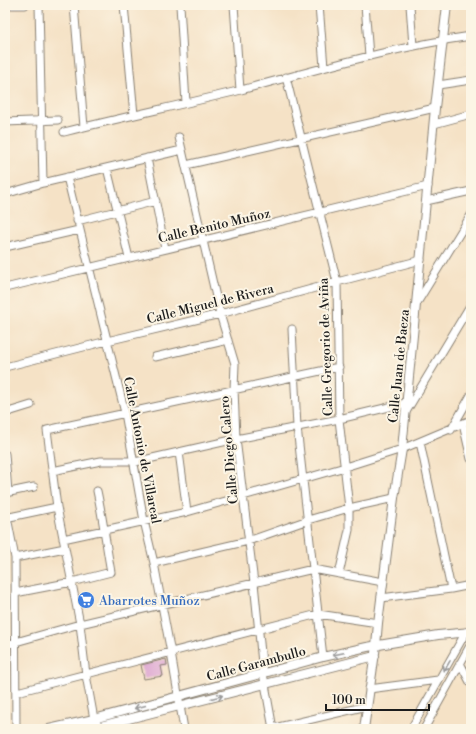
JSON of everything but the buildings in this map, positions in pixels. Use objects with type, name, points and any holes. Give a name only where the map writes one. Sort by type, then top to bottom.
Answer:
[{"type":"street","points":[[5,5],[25,5]]},
{"type":"street","points":[[39,5],[43,183]]},
{"type":"street","points":[[74,5],[84,127]]},
{"type":"street","points":[[124,5],[134,115]]},
{"type":"street","points":[[180,5],[186,103]]},
{"type":"street","points":[[234,5],[240,90]]},
{"type":"street","points":[[319,5],[324,67]]},
{"type":"street","points":[[365,5],[369,56]]},
{"type":"street","points":[[410,5],[413,46]]},
{"type":"street","name":"Calle Juan de Baeza","points":[[364,729],[375,656],[394,498],[402,449],[446,5]]},
{"type":"street","points":[[64,132],[240,90],[369,56],[442,40],[471,36]]},
{"type":"street","name":"Calle Gregorio de Aviña","points":[[286,77],[338,282],[339,419],[349,508],[349,530],[340,574]]},
{"type":"street","points":[[438,85],[471,80]]},
{"type":"street","points":[[186,165],[435,108]]},
{"type":"street","points":[[434,124],[471,114]]},
{"type":"street","points":[[5,122],[58,120]]},
{"type":"street","name":"Calle Diego Calero","points":[[179,137],[220,314],[236,364],[234,389],[236,439],[254,583],[262,673],[272,729]]},
{"type":"street","points":[[5,194],[67,177],[182,150]]},
{"type":"street","points":[[147,158],[165,249]]},
{"type":"street","points":[[108,168],[129,258]]},
{"type":"street","name":"Calle Antonio de Villareal","points":[[67,177],[88,268],[125,413],[184,729]]},
{"type":"street","name":"Calle Benito Muñoz","points":[[5,288],[428,186]]},
{"type":"street","points":[[426,201],[471,191]]},
{"type":"street","points":[[77,221],[156,201]]},
{"type":"street","points":[[417,303],[471,214]]},
{"type":"street","points":[[5,247],[80,230]]},
{"type":"street","name":"Calle Miguel de Rivera","points":[[5,367],[220,314],[421,260]]},
{"type":"street","points":[[406,413],[471,304]]},
{"type":"street","points":[[292,329],[293,377],[297,427],[323,657]]},
{"type":"street","points":[[156,357],[228,340]]},
{"type":"street","points":[[100,728],[94,719],[86,674],[80,624],[57,507],[47,430],[339,367]]},
{"type":"street","points":[[451,430],[471,395]]},
{"type":"street","points":[[52,471],[101,461],[135,462],[236,439],[339,419],[406,403]]},
{"type":"street","points":[[5,413],[31,405]]},
{"type":"street","points":[[63,539],[187,512],[344,467],[402,449],[451,430],[471,420]]},
{"type":"street","points":[[463,424],[471,459]]},
{"type":"street","points":[[420,442],[451,589]]},
{"type":"street","points":[[178,452],[187,512]]},
{"type":"street","points":[[5,455],[6,493],[34,487]]},
{"type":"street","points":[[15,593],[72,582],[111,572],[97,491]]},
{"type":"street","points":[[154,563],[248,541],[308,520],[349,508],[394,498]]},
{"type":"street","points":[[16,729],[17,692],[15,558],[6,518],[57,507]]},
{"type":"street","points":[[15,558],[65,548]]},
{"type":"street","points":[[5,645],[80,624],[161,604],[313,569],[383,582]]},
{"type":"street","points":[[381,598],[471,585]]},
{"type":"street","points":[[17,692],[318,614],[378,623]]},
{"type":"street","points":[[411,729],[438,680],[468,632]]},
{"type":"street","name":"Calle Garambullo","points":[[49,729],[94,719],[323,657],[438,635],[468,632]]},
{"type":"street","points":[[424,729],[471,644]]},
{"type":"street","name":"Calle Garambullo","points":[[89,729],[100,728],[375,656]]},
{"type":"street","points":[[460,664],[471,684]]},
{"type":"street","points":[[369,689],[438,680]]},
{"type":"street","points":[[272,729],[367,706]]},
{"type":"place","name":"Abarrotes Muñoz","points":[[86,600]]}]
